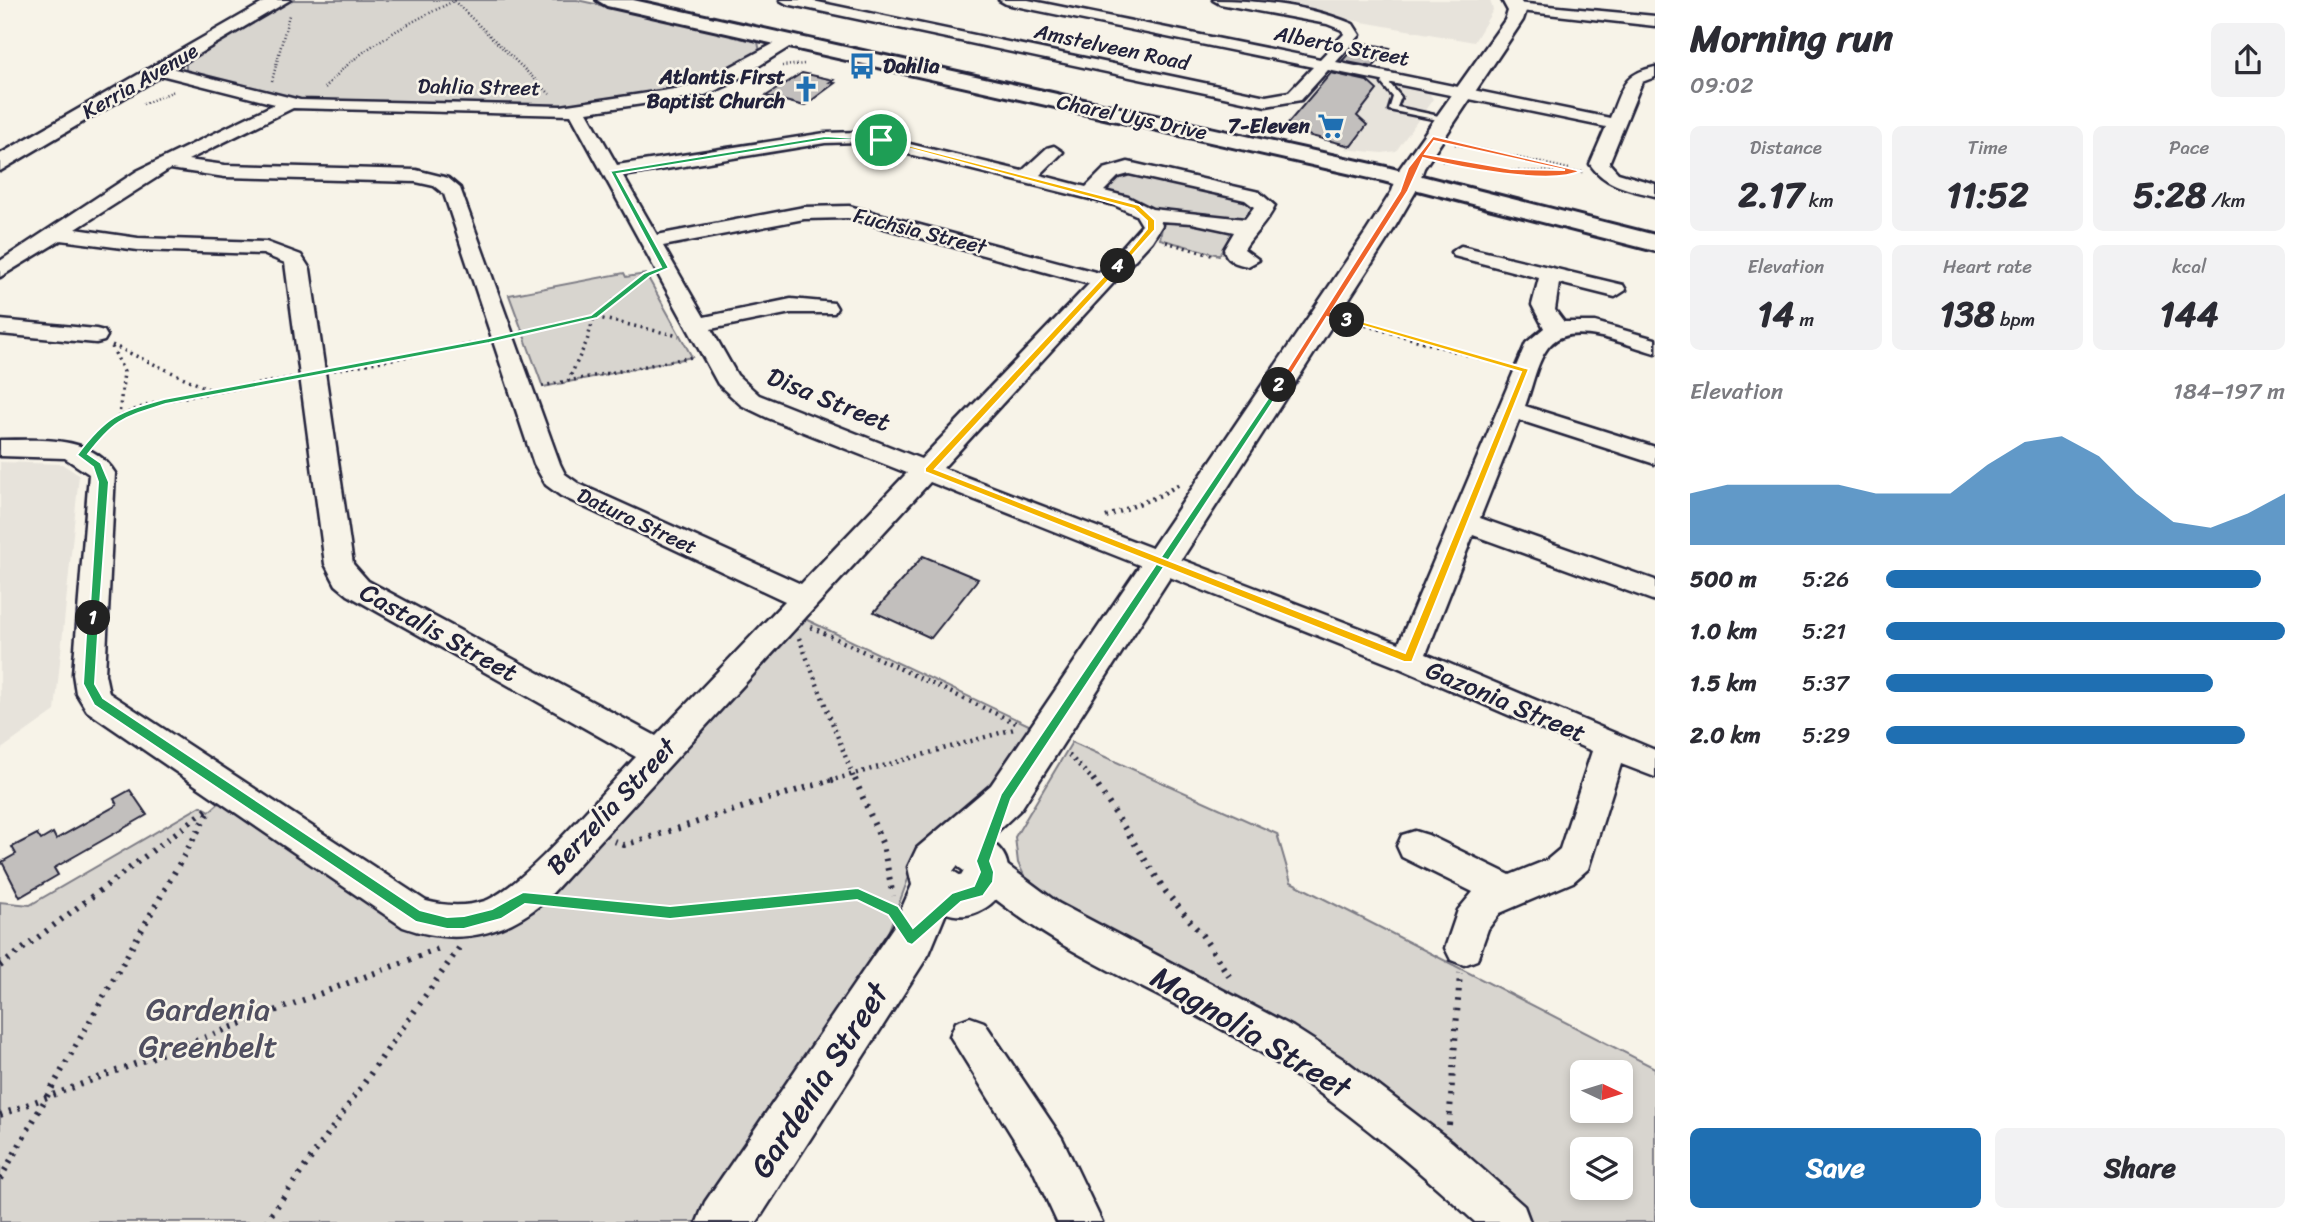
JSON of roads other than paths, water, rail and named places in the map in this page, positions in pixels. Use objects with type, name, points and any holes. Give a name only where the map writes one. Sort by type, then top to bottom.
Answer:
[{"type":"main road","name":"Charel Uys Drive","points":[[607,0],[1408,180],[1655,243]]},
{"type":"street","name":"Amstelveen Road","points":[[787,0],[1266,101],[1295,96],[1352,34],[1351,29],[1343,24],[1220,0]]},
{"type":"street","points":[[834,10],[851,0]]},
{"type":"street","name":"Alberto Street","points":[[1006,0],[1615,124]]},
{"type":"street","points":[[1514,4],[1655,21]]},
{"type":"street","name":"Gardenia Street","points":[[725,1222],[912,939],[963,876],[1006,797],[1222,473],[1398,201],[1433,138],[1516,16],[1514,4]]},
{"type":"street","name":"Kerria Avenue","points":[[0,164],[159,70],[285,8]]},
{"type":"street","name":"Dahlia Street","points":[[159,70],[288,104],[327,107],[569,110],[679,96],[708,88],[788,41]]},
{"type":"street","points":[[1651,195],[1624,190],[1619,180],[1599,164],[1637,77],[1655,72]]},
{"type":"street","points":[[0,271],[165,163],[288,104]]},
{"type":"street","name":"Disa Street","points":[[569,110],[612,172],[734,386],[762,407],[929,470],[1161,564]]},
{"type":"street","points":[[612,172],[849,136],[881,140],[1091,193],[1129,204],[1147,215],[1188,216],[1232,226],[1249,225]]},
{"type":"street","points":[[1027,177],[1054,152]]},
{"type":"street","name":"Datura Street","points":[[165,163],[225,171],[416,176],[441,182],[453,192],[550,472],[562,485],[799,607]]},
{"type":"street","points":[[1091,193],[1115,170],[1145,170],[1256,198],[1264,203],[1265,209],[1249,225],[1234,248],[1235,254],[1248,260]]},
{"type":"street","name":"Fuchsia Street","points":[[651,242],[804,213],[849,212],[1104,281]]},
{"type":"street","name":"Berzelia Street","points":[[0,447],[59,450],[82,455],[97,465],[103,482],[89,674],[92,693],[108,709],[219,798],[416,915],[447,923],[472,921],[509,906],[588,830],[929,470],[1144,237],[1152,225],[1147,215]]},
{"type":"street","name":"Castalis Street","points":[[57,233],[138,244],[266,248],[288,254],[298,264],[339,564],[346,578],[358,588],[660,754]]},
{"type":"street","points":[[1461,252],[1615,290]]},
{"type":"street","points":[[1551,274],[1542,308],[1543,314],[1559,330]]},
{"type":"street","points":[[699,327],[791,306],[826,308]]},
{"type":"street","points":[[0,327],[103,340]]},
{"type":"street","points":[[1408,659],[1510,409],[1543,337],[1559,330],[1594,330],[1655,346]]},
{"type":"street","points":[[1510,409],[1655,456]]},
{"type":"street","points":[[1464,522],[1655,591]]},
{"type":"street","name":"Gazonia Street","points":[[1161,564],[1408,659],[1655,764]]},
{"type":"street","points":[[1464,948],[1471,922],[1478,910],[1508,892],[1560,871],[1575,858],[1610,746]]},
{"type":"street","points":[[1415,846],[1508,892]]},
{"type":"street","name":"Magnolia Street","points":[[963,876],[1045,915],[1279,1041],[1331,1074],[1437,1157],[1508,1222]]},
{"type":"street","points":[[970,1036],[1047,1153],[1080,1222]]},
{"type":"lane","points":[[1389,76],[1386,84],[1397,97],[1397,111],[1433,138]]},
{"type":"place","name":"Dahlia","points":[[862,66]]},
{"type":"place","name":"Atlantis First Baptist Church","points":[[806,89]]},
{"type":"place","name":"7-Eleven","points":[[1331,126]]},
{"type":"park label","name":"Gardenia Greenbelt","points":[[208,1028]]}]
